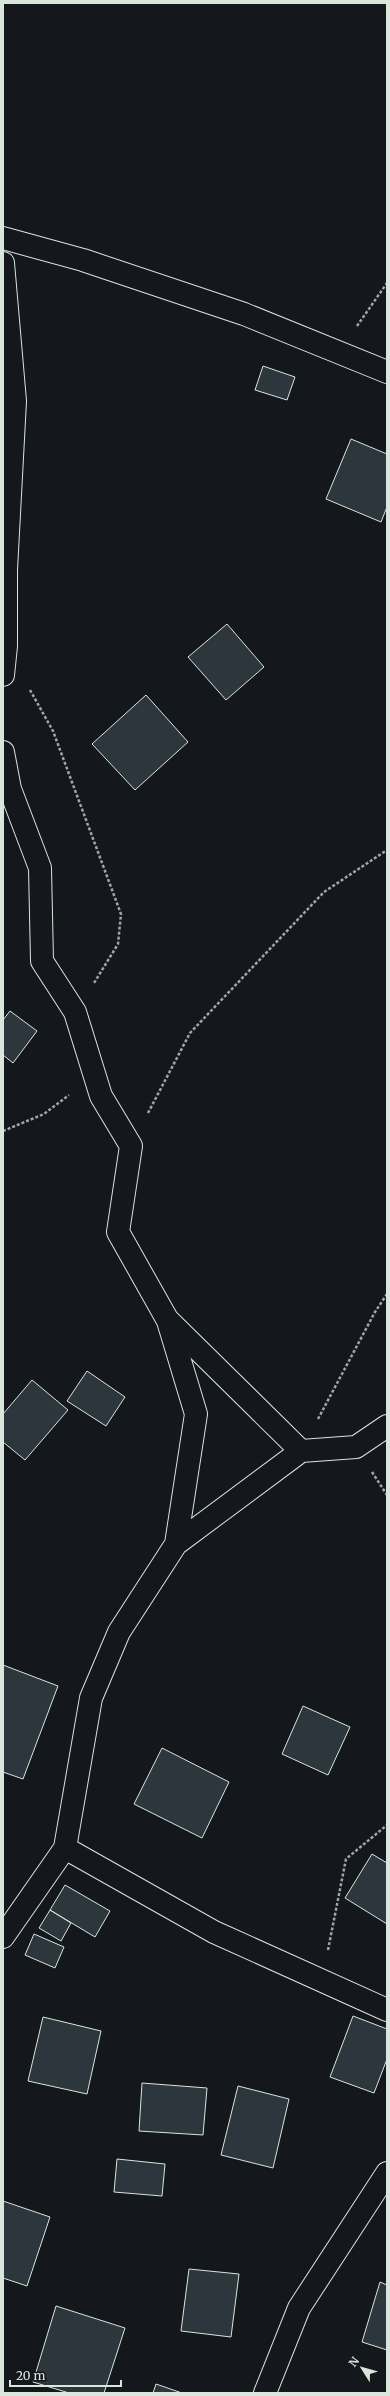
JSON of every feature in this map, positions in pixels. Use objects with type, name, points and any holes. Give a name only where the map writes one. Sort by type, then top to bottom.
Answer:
[{"type":"street","points":[[3,238],[83,260],[244,314],[387,372]]},
{"type":"street","points":[[3,262],[15,401],[6,570],[6,646],[3,675]]},
{"type":"street","points":[[3,752],[10,789],[40,868],[42,961],[75,1012],[101,1096],[131,1146],[118,1232],[167,1319],[196,1414],[176,1544]]},
{"type":"street","points":[[167,1319],[301,1451]]},
{"type":"street","points":[[3,1937],[65,1848],[91,1698],[119,1632],[176,1544],[301,1451],[356,1447],[387,1426]]},
{"type":"street","points":[[65,1848],[214,1932],[387,2010]]},
{"type":"street","points":[[264,2393],[299,2308],[387,2173]]},
{"type":"path","points":[[338,352],[387,283]]},
{"type":"path","points":[[6,646],[53,732],[121,914],[118,944],[75,1012]]},
{"type":"path","points":[[131,1146],[190,1033],[324,892],[387,850]]},
{"type":"path","points":[[3,1132],[44,1114],[70,1094],[101,1096]]},
{"type":"path","points":[[301,1451],[375,1312],[387,1294]]},
{"type":"path","points":[[322,1981],[346,1859],[387,1825]]},
{"type":"building","points":[[263,366],[295,377],[287,400],[255,390]]},
{"type":"building","points":[[351,439],[387,454],[387,507],[381,522],[326,499]]},
{"type":"building","points":[[227,624],[264,667],[226,700],[188,657]]},
{"type":"building","points":[[146,695],[188,742],[135,790],[92,744]]},
{"type":"building","points":[[10,1011],[37,1031],[13,1063],[3,1055],[3,1020]]},
{"type":"building","points":[[87,1371],[125,1397],[106,1426],[67,1401]]},
{"type":"building","points":[[32,1380],[68,1410],[25,1460],[3,1442],[3,1414]]},
{"type":"building","points":[[3,1665],[58,1686],[23,1779],[3,1772]]},
{"type":"building","points":[[303,1706],[350,1727],[328,1775],[282,1754]]},
{"type":"building","points":[[162,1748],[229,1782],[202,1838],[134,1804]]},
{"type":"building","points":[[372,1854],[387,1863],[387,1924],[345,1898]]},
{"type":"building","points":[[65,1885],[110,1911],[95,1937],[50,1910]]},
{"type":"building","points":[[50,1910],[71,1923],[61,1941],[39,1928]]},
{"type":"building","points":[[34,1934],[64,1947],[55,1968],[25,1955]]},
{"type":"building","points":[[353,2016],[387,2029],[387,2059],[374,2093],[330,2077]]},
{"type":"building","points":[[43,2017],[101,2031],[87,2094],[28,2081]]},
{"type":"building","points":[[142,2083],[207,2088],[203,2135],[139,2131]]},
{"type":"building","points":[[238,2086],[289,2099],[273,2168],[221,2155]]},
{"type":"building","points":[[117,2159],[165,2164],[162,2196],[114,2192]]},
{"type":"building","points":[[3,2201],[50,2217],[27,2286],[3,2278]]},
{"type":"building","points":[[189,2269],[239,2274],[231,2337],[181,2331]]},
{"type":"building","points":[[380,2282],[387,2285],[387,2350],[362,2342]]},
{"type":"building","points":[[56,2306],[125,2328],[104,2393],[69,2393],[33,2382]]},
{"type":"building","points":[[156,2384],[182,2393],[153,2393]]}]
